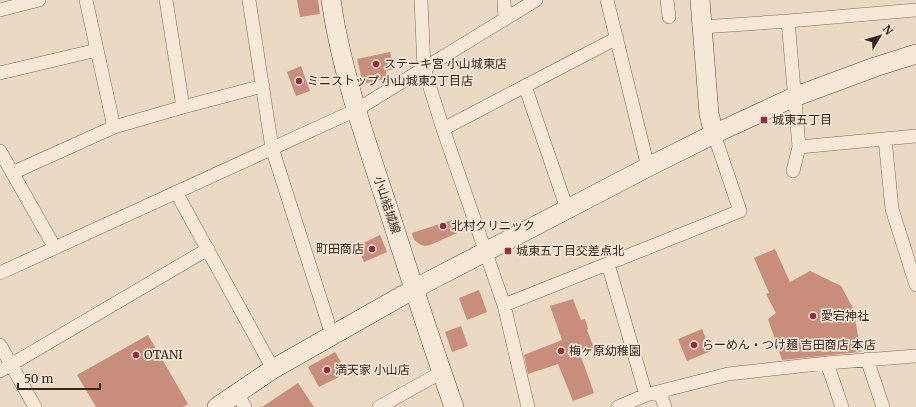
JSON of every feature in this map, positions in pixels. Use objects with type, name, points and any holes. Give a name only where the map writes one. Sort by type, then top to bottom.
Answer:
[{"type":"street","points":[[0,10],[39,0]]},
{"type":"street","points":[[86,0],[114,127]]},
{"type":"street","points":[[166,0],[183,107]]},
{"type":"street","points":[[249,0],[272,148],[332,335]]},
{"type":"street","name":"小山結城線","points":[[331,0],[339,44],[356,110],[454,407]]},
{"type":"street","points":[[421,0],[424,68],[443,129],[504,305],[528,407]]},
{"type":"street","points":[[504,0],[505,19]]},
{"type":"street","points":[[0,273],[356,110],[536,0]]},
{"type":"street","points":[[607,0],[648,167]]},
{"type":"street","points":[[667,0],[669,17]]},
{"type":"street","points":[[504,305],[740,211],[708,114],[700,0]]},
{"type":"street","points":[[702,27],[916,10]]},
{"type":"street","points":[[788,21],[799,147],[793,171]]},
{"type":"street","points":[[443,129],[617,38]]},
{"type":"street","points":[[0,73],[97,50]]},
{"type":"street","points":[[217,407],[241,400],[273,369],[414,289],[648,167],[714,134],[794,97],[875,67],[916,54]]},
{"type":"street","points":[[12,173],[114,127],[263,86]]},
{"type":"street","points":[[525,86],[567,209]]},
{"type":"street","points":[[799,147],[916,136]]},
{"type":"street","points":[[885,139],[892,208],[916,284]]},
{"type":"street","points":[[0,151],[55,248]]},
{"type":"street","points":[[176,192],[273,369]]},
{"type":"street","points":[[6,368],[208,249]]},
{"type":"street","points":[[608,264],[646,395]]},
{"type":"street","points":[[0,345],[6,368],[35,407]]},
{"type":"street","points":[[618,407],[646,395],[728,374],[827,363],[916,356]]},
{"type":"street","points":[[868,360],[883,407]]},
{"type":"street","points":[[827,363],[842,407]]},
{"type":"street","points":[[379,407],[442,372]]},
{"type":"street","points":[[660,392],[665,407]]},
{"type":"building","points":[[297,0],[318,0],[320,14],[300,17]]},
{"type":"building","name":"ステーキ宮 小山城東店","points":[[390,52],[394,69],[386,71],[388,78],[363,84],[357,59]]},
{"type":"building","name":"ミニストップ 小山城東2丁目店","points":[[301,66],[310,91],[296,96],[287,72]]},
{"type":"building","name":"北村クリニック","points":[[452,220],[457,233],[425,246],[414,240],[412,233]]},
{"type":"building","name":"町田商店","points":[[380,235],[387,252],[364,262],[357,246]]},
{"type":"building","name":"愛宕神社","points":[[775,249],[790,282],[810,271],[841,286],[853,308],[861,352],[782,360],[768,319],[776,313],[766,294],[769,293],[754,258]]},
{"type":"building","points":[[479,290],[487,312],[467,320],[459,298]]},
{"type":"building","name":"梅ヶ原幼稚園","points":[[573,299],[581,320],[585,319],[587,330],[594,348],[580,354],[594,393],[573,401],[558,364],[528,374],[524,355],[562,340],[550,306]]},
{"type":"building","points":[[461,326],[468,346],[452,352],[445,332]]},
{"type":"building","name":"らーめん・つけ麺 吉田商店 本店","points":[[702,329],[711,351],[687,361],[678,339]]},
{"type":"building","name":"OTANI","points":[[148,335],[188,404],[183,407],[96,407],[77,375]]},
{"type":"building","name":"満天家 小山店","points":[[335,352],[347,373],[319,387],[308,367]]},
{"type":"building","points":[[298,383],[314,407],[262,407]]},
{"type":"place","name":"ステーキ宮 小山城東店","points":[[376,64]]},
{"type":"place","name":"ミニストップ 小山城東2丁目店","points":[[299,81]]},
{"type":"place","name":"城東五丁目","points":[[764,120]]},
{"type":"place","name":"北村クリニック","points":[[443,226]]},
{"type":"place","name":"町田商店","points":[[372,249]]},
{"type":"place","name":"城東五丁目交差点北","points":[[508,251]]},
{"type":"place","name":"愛宕神社","points":[[813,316]]},
{"type":"place","name":"らーめん・つけ麺 吉田商店 本店","points":[[694,345]]},
{"type":"place","name":"梅ヶ原幼稚園","points":[[561,351]]},
{"type":"place","name":"OTANI","points":[[136,355]]},
{"type":"place","name":"満天家 小山店","points":[[327,370]]}]
